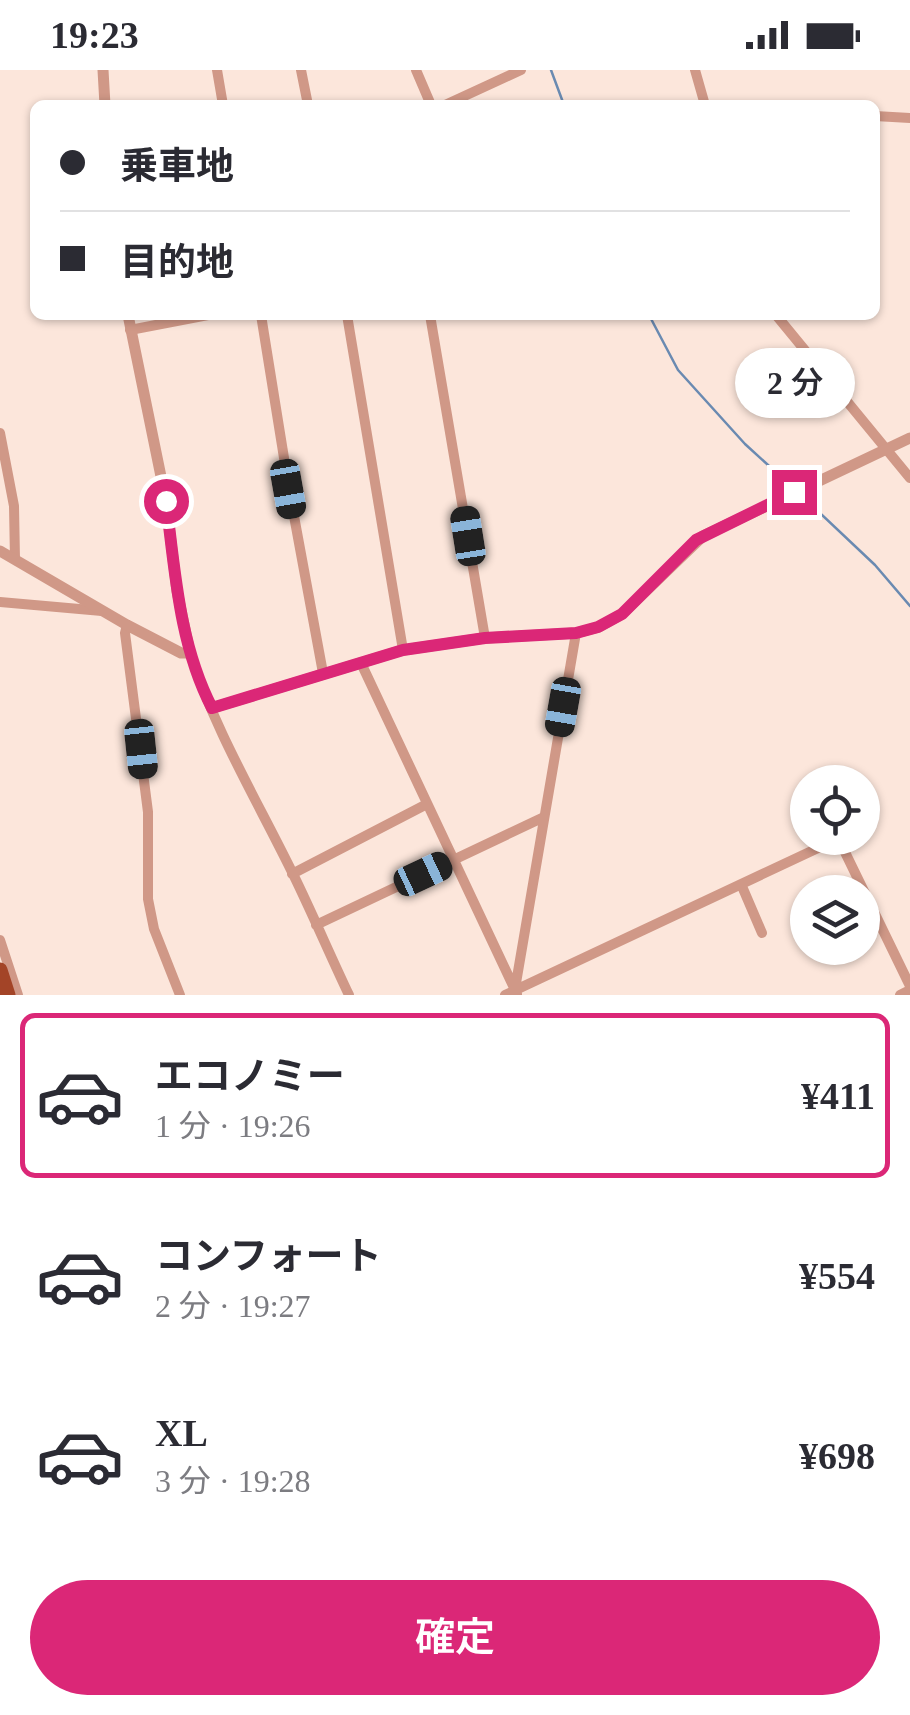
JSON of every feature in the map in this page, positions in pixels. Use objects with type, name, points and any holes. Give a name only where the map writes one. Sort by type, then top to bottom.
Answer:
[{"type":"highway","points":[[0,970],[8,995]]},
{"type":"street","points":[[104,70],[106,100]]},
{"type":"street","points":[[217,70],[222,100]]},
{"type":"street","points":[[302,70],[307,100]]},
{"type":"street","points":[[416,70],[429,100]]},
{"type":"street","points":[[456,100],[521,70]]},
{"type":"street","points":[[696,70],[704,100]]},
{"type":"street","points":[[880,116],[910,118]]},
{"type":"street","points":[[129,320],[166,501],[177,591],[201,687],[348,995]]},
{"type":"street","points":[[130,330],[182,320]]},
{"type":"street","points":[[262,320],[288,489],[323,673]]},
{"type":"street","points":[[348,320],[403,650]]},
{"type":"street","points":[[431,320],[485,638]]},
{"type":"street","points":[[780,320],[910,478]]},
{"type":"street","points":[[0,433],[14,506],[15,559]]},
{"type":"street","points":[[212,708],[403,650],[485,638],[576,633],[598,627],[622,614],[703,536],[910,438]]},
{"type":"street","points":[[0,551],[127,625],[181,653],[190,653]]},
{"type":"street","points":[[0,602],[102,611]]},
{"type":"street","points":[[127,625],[148,812],[148,899],[154,929],[180,995]]},
{"type":"street","points":[[512,993],[576,633]]},
{"type":"street","points":[[362,663],[512,993]]},
{"type":"street","points":[[292,874],[427,804]]},
{"type":"street","points":[[316,924],[544,817]]},
{"type":"street","points":[[512,993],[833,841],[838,842],[910,988],[900,995]]},
{"type":"street","points":[[740,884],[762,933]]},
{"type":"street","points":[[0,940],[18,995]]},
{"type":"waterway","points":[[551,70],[562,100]]},
{"type":"waterway","points":[[652,320],[678,370],[745,444],[791,486]]},
{"type":"waterway","points":[[803,497],[875,565],[910,606]]},
{"type":"route","points":[[166,501],[177,591],[190,653],[212,708],[403,650],[485,638],[576,633],[598,627],[622,614],[696,540],[794,492]]}]
